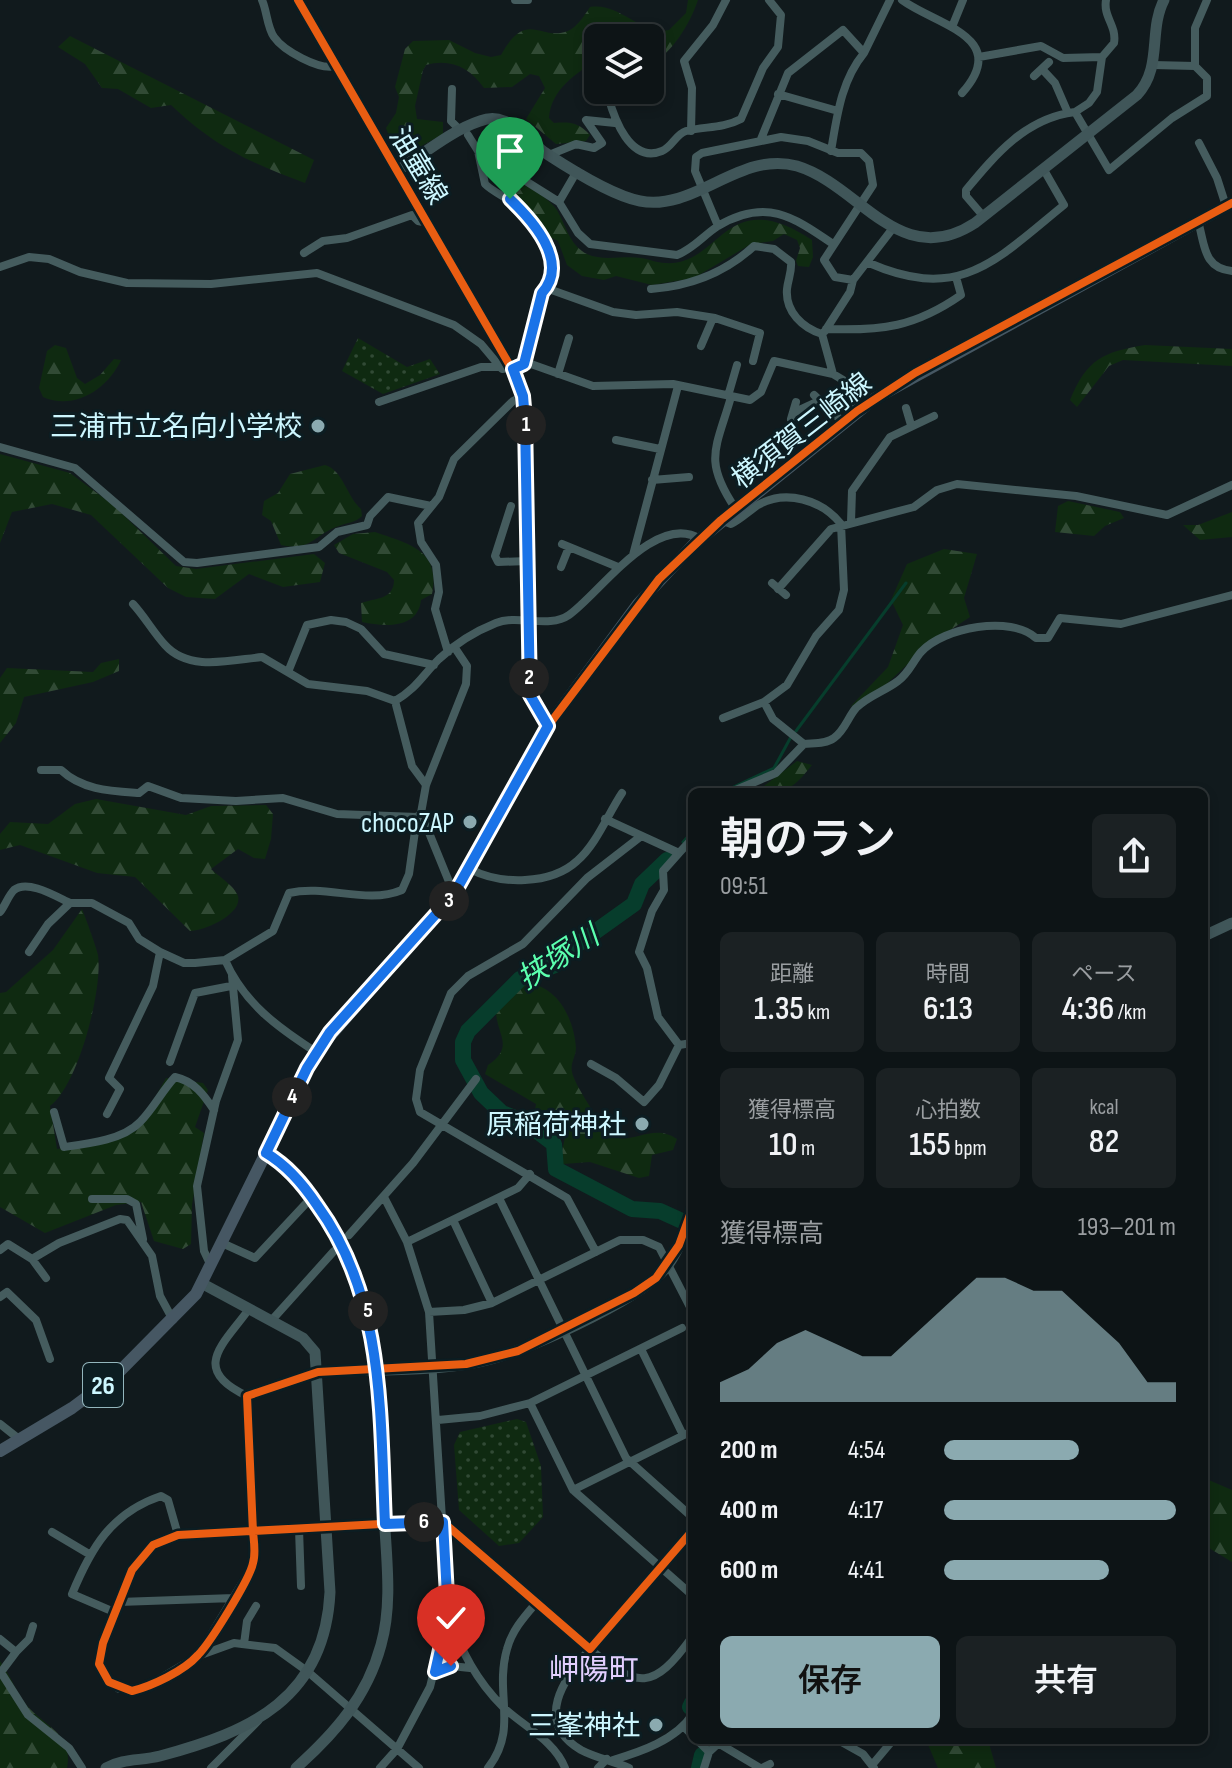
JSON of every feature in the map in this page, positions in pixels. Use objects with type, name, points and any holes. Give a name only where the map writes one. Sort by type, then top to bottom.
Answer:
[{"type":"main road","name":"横須賀三崎線","points":[[0,1451],[109,1380],[173,1321],[203,1284],[316,1052],[454,894],[548,726],[638,604],[700,539],[857,411],[915,373],[1229,204]]},
{"type":"street","points":[[262,0],[271,34],[277,41],[323,67],[336,66]]},
{"type":"street","name":"油壷線","points":[[298,0],[428,223],[519,366],[523,396],[530,695],[548,726]]},
{"type":"street","points":[[515,0],[528,0]]},
{"type":"street","points":[[691,131],[692,88],[684,61],[713,25],[726,0]]},
{"type":"street","points":[[610,104],[615,123],[644,153],[664,151],[680,135],[691,131],[729,125],[748,110],[763,68],[778,47],[781,15],[769,0]]},
{"type":"street","points":[[831,151],[848,77],[864,53],[890,0]]},
{"type":"street","points":[[902,0],[970,39],[979,57],[975,78],[962,93]]},
{"type":"street","points":[[952,27],[963,0]]},
{"type":"street","points":[[984,217],[966,196],[966,190],[1008,142],[1048,118],[1072,113],[1089,103],[1097,92],[1102,57],[1112,48],[1115,36],[1105,12],[1106,0]]},
{"type":"street","points":[[397,171],[469,126],[488,119],[510,124],[549,155],[629,198],[647,202],[669,200],[754,166],[786,164],[811,172],[893,228],[910,235],[935,238],[966,229],[984,217],[1137,95],[1153,65],[1156,23],[1164,0]]},
{"type":"street","points":[[1195,66],[1195,28],[1207,0]]},
{"type":"street","points":[[761,139],[778,94],[794,66],[843,30],[864,53]]},
{"type":"street","points":[[979,57],[1041,46],[1063,58],[1102,57]]},
{"type":"street","points":[[1034,76],[1046,66],[1109,170],[1172,118],[1207,96],[1207,78],[1195,66],[1153,65]]},
{"type":"street","points":[[452,89],[451,121],[458,128]]},
{"type":"street","points":[[778,94],[838,111]]},
{"type":"street","points":[[549,155],[576,144],[594,148],[602,143],[586,120],[615,123]]},
{"type":"street","points":[[468,135],[478,151],[485,184],[520,209],[536,226],[551,259],[546,288],[519,366]]},
{"type":"street","points":[[488,157],[502,136]]},
{"type":"street","points":[[718,226],[693,166],[699,154],[761,139],[800,139],[831,151],[861,153],[868,158],[873,185],[833,244],[826,264],[835,277],[853,280]]},
{"type":"street","points":[[1199,143],[1229,204]]},
{"type":"street","points":[[478,151],[559,202],[584,239],[607,248],[677,255],[718,226],[745,215],[773,212],[796,219],[833,244]]},
{"type":"street","points":[[869,263],[909,277],[956,277],[988,264],[1064,205],[1044,170]]},
{"type":"street","points":[[559,202],[577,171]]},
{"type":"street","points":[[304,253],[323,241],[347,238],[412,215],[418,221],[428,223]]},
{"type":"street","points":[[1198,221],[1207,260],[1220,270],[1232,271]]},
{"type":"street","points":[[833,374],[824,332],[850,292],[853,280],[893,228]]},
{"type":"street","points":[[651,289],[694,282],[737,263],[754,246],[765,246],[791,262],[787,293],[800,324],[824,332],[892,328],[934,314],[961,295],[956,277]]},
{"type":"street","points":[[0,267],[29,257],[49,259],[80,272],[127,283],[211,284],[317,273],[454,325],[481,344],[498,367]]},
{"type":"street","points":[[546,288],[613,312],[677,312],[713,318],[760,333],[753,361]]},
{"type":"street","points":[[701,346],[713,318]]},
{"type":"street","points":[[558,374],[569,338]]},
{"type":"street","points":[[379,402],[481,367],[519,366],[601,387],[653,383],[750,400],[761,392],[774,361],[833,374],[843,380],[857,411]]},
{"type":"street","points":[[735,508],[715,475],[717,448],[737,365]]},
{"type":"street","points":[[633,555],[678,386]]},
{"type":"street","points":[[0,912],[14,890],[21,887],[41,890],[70,903],[92,903],[129,923],[139,939],[184,963],[225,960],[273,931],[289,893],[325,889],[375,896],[402,890],[409,874],[426,785],[466,684],[467,666],[452,650],[435,609],[439,592],[436,565],[418,533],[418,523],[439,497],[454,459],[513,401],[523,396]]},
{"type":"street","points":[[796,402],[792,416],[816,398],[843,422]]},
{"type":"street","points":[[906,408],[911,425]]},
{"type":"street","points":[[851,522],[852,491],[890,437],[934,416]]},
{"type":"street","points":[[616,440],[660,449]]},
{"type":"street","points":[[0,447],[83,473],[184,562],[197,563],[319,547],[337,532],[367,525],[370,516],[388,497],[431,506]]},
{"type":"street","points":[[652,480],[689,477]]},
{"type":"street","points":[[779,589],[831,529],[914,507],[937,490],[957,484],[1076,496],[1167,515],[1232,485]]},
{"type":"street","points":[[721,520],[731,524],[765,502],[795,498],[826,508],[841,524],[844,590],[839,610],[816,636],[787,685],[764,702],[723,718]]},
{"type":"street","points":[[511,506],[495,556],[498,562],[528,561]]},
{"type":"street","points":[[395,701],[419,685],[434,665],[474,633],[499,621],[553,620],[569,615],[633,555],[667,537],[691,533],[700,539]]},
{"type":"street","points":[[561,567],[565,546],[618,567]]},
{"type":"street","points":[[740,788],[776,773],[804,744],[827,742],[835,737],[854,710],[898,681],[921,652],[940,639],[983,626],[1006,624],[1029,631],[1036,638],[1048,638],[1060,618],[1121,624],[1232,595]]},
{"type":"street","points":[[133,604],[167,647],[185,660],[240,663],[262,657],[308,684],[367,691],[395,701]]},
{"type":"street","points":[[288,672],[307,625],[331,620],[361,629],[384,654],[434,665]]},
{"type":"street","points":[[395,701],[412,766],[426,785]]},
{"type":"street","points":[[764,702],[773,719],[804,744]]},
{"type":"street","points":[[41,770],[61,770],[70,778],[102,790],[139,793],[148,786],[181,798],[236,801],[283,798],[337,814],[419,815]]},
{"type":"street","points":[[470,869],[512,879],[542,878],[577,861],[622,793]]},
{"type":"street","points":[[419,815],[454,894]]},
{"type":"street","points":[[605,819],[679,853]]},
{"type":"street","points":[[596,1252],[567,1198],[420,1112],[417,1083],[426,1050],[451,993],[468,976],[523,944],[587,878],[640,837]]},
{"type":"street","points":[[679,1045],[658,1017],[639,948],[664,890],[663,871],[688,843]]},
{"type":"street","points":[[29,952],[48,924],[70,903]]},
{"type":"street","points":[[1208,934],[1232,923]]},
{"type":"street","points":[[107,1114],[120,1089],[109,1078],[153,986],[160,952]]},
{"type":"street","points":[[211,1266],[204,1251],[197,1186],[214,1110],[238,1040],[231,981],[225,960]]},
{"type":"street","points":[[231,981],[258,1010],[316,1052]]},
{"type":"street","points":[[170,1062],[195,993],[231,981]]},
{"type":"street","points":[[679,1045],[688,1044]]},
{"type":"street","points":[[591,1064],[605,1070],[644,1102],[659,1085],[679,1045]]},
{"type":"street","points":[[54,1112],[64,1147],[130,1130],[175,1077],[186,1079],[200,1090],[214,1110]]},
{"type":"street","points":[[349,1235],[384,1197],[474,1082]]},
{"type":"street","points":[[266,1153],[288,1168],[312,1197],[336,1232],[359,1281],[369,1317],[376,1369],[385,1524],[386,1624],[374,1668],[351,1710],[296,1768]]},
{"type":"street","points":[[407,1242],[518,1188],[530,1174]]},
{"type":"street","points":[[222,1243],[255,1258],[312,1197]]},
{"type":"street","points":[[380,1768],[397,1749],[420,1709],[435,1672],[448,1614],[435,1366],[429,1312],[407,1242],[384,1197]]},
{"type":"street","points":[[499,1198],[629,1462],[688,1514]]},
{"type":"street","points":[[92,1199],[127,1199],[136,1204],[143,1239]]},
{"type":"street","points":[[32,1259],[59,1243],[120,1219],[127,1220],[143,1239],[156,1264],[160,1296],[173,1321]]},
{"type":"street","points":[[247,1396],[318,1372],[435,1366],[496,1358],[634,1293],[670,1262],[688,1219]]},
{"type":"street","points":[[453,1220],[492,1303]]},
{"type":"street","points":[[0,1237],[4,1247],[32,1259],[46,1278]]},
{"type":"street","points":[[429,1312],[464,1310],[492,1303],[620,1240],[643,1240],[659,1247],[670,1262],[688,1302]]},
{"type":"street","points":[[271,1321],[334,1251]]},
{"type":"street","points":[[203,1284],[308,1342],[315,1352],[329,1611],[323,1638],[307,1671],[215,1767]]},
{"type":"street","points":[[0,1297],[7,1292],[36,1320],[50,1359]]},
{"type":"street","points":[[247,1396],[220,1379],[215,1366],[223,1339],[249,1309]]},
{"type":"street","points":[[438,1420],[480,1416],[530,1403],[682,1328]]},
{"type":"street","points":[[573,1490],[688,1433],[641,1349]]},
{"type":"street","points":[[198,1656],[253,1565],[247,1396]]},
{"type":"street","points":[[530,1403],[573,1490],[688,1591]]},
{"type":"street","points":[[0,1424],[19,1439]]},
{"type":"street","points":[[114,1612],[72,1594],[89,1554],[123,1515],[161,1496],[168,1500],[178,1535]]},
{"type":"street","points":[[419,1768],[307,1671],[275,1648],[225,1645],[198,1656],[144,1688],[119,1689],[109,1682],[99,1664],[99,1653],[141,1555],[153,1545],[178,1535],[443,1522],[618,1672],[642,1679],[661,1673],[688,1642]]},
{"type":"street","points":[[299,1529],[301,1586]]},
{"type":"street","points":[[52,1532],[89,1554]]},
{"type":"street","points":[[629,1768],[573,1744],[559,1726],[557,1699],[562,1682],[688,1536]]},
{"type":"street","points":[[119,1602],[234,1598]]},
{"type":"street","points":[[488,1768],[504,1740],[505,1708],[502,1698],[506,1650],[515,1629],[537,1602]]},
{"type":"street","points":[[244,1644],[247,1621],[256,1606]]},
{"type":"street","points":[[448,1614],[470,1668],[505,1708],[559,1754],[565,1768]]},
{"type":"street","points":[[33,1626],[29,1639],[1,1671],[28,1715],[69,1748],[82,1768]]},
{"type":"street","points":[[0,1639],[16,1652]]},
{"type":"street","points":[[435,1672],[451,1666],[470,1668]]},
{"type":"street","points":[[598,1768],[609,1759],[644,1750],[688,1720]]},
{"type":"street","points":[[106,1768],[115,1763],[177,1751],[258,1721]]},
{"type":"street","points":[[683,1726],[688,1731]]},
{"type":"street","points":[[559,1754],[573,1744]]},
{"type":"street","points":[[701,1744],[709,1752]]},
{"type":"street","points":[[704,1768],[709,1752],[718,1744]]},
{"type":"street","points":[[724,1744],[764,1767]]},
{"type":"street","points":[[845,1744],[863,1754],[873,1766],[890,1744]]},
{"type":"green space","points":[[688,0],[698,0],[685,28],[664,55],[664,30],[669,30],[686,13]]},
{"type":"green space","points":[[590,7],[611,9],[641,24],[584,24],[584,69],[554,99],[549,118],[554,123],[578,125],[590,135],[586,141],[556,144],[526,119],[545,88],[539,76],[530,74],[512,87],[484,88],[473,75],[459,66],[435,63],[426,65],[423,70],[415,106],[417,119],[443,122],[443,134],[407,154],[394,148],[386,128],[396,113],[399,97],[395,87],[405,49],[413,41],[449,40],[491,57],[501,55],[518,33],[526,30],[549,33],[568,31],[578,24]]},
{"type":"green space","points":[[70,36],[314,160],[305,183],[234,152],[202,132],[171,105],[151,108],[118,89],[102,88],[85,64],[58,47]]},
{"type":"green space","points":[[501,175],[547,199],[557,210],[574,243],[595,257],[634,257],[665,263],[684,261],[726,231],[742,223],[760,220],[783,224],[812,240],[813,257],[809,267],[798,266],[796,261],[800,248],[797,240],[784,234],[773,241],[751,244],[694,278],[652,285],[616,276],[604,280],[582,276],[567,265],[558,241],[550,237],[530,212],[494,182]]},
{"type":"green space","points":[[358,338],[407,367],[430,359],[440,374],[383,394],[342,371]]},
{"type":"green space","points":[[55,345],[66,348],[77,378],[85,384],[100,375],[114,359],[121,360],[108,380],[89,395],[55,401],[43,397],[39,388],[47,351]]},
{"type":"green space","points":[[1145,345],[1232,349],[1232,366],[1123,360],[1109,366],[1077,407],[1070,400],[1083,375],[1098,360],[1118,351]]},
{"type":"green space","points":[[0,454],[70,473],[113,505],[176,566],[196,569],[314,554],[325,563],[320,582],[283,587],[249,574],[215,599],[186,597],[168,588],[91,515],[52,504],[12,512],[0,543]]},
{"type":"green space","points":[[325,465],[341,478],[361,509],[362,516],[306,544],[281,545],[271,521],[262,515],[264,501],[278,493],[290,474]]},
{"type":"green space","points":[[1068,501],[1120,512],[1124,518],[1105,526],[1094,536],[1055,532],[1058,506]]},
{"type":"green space","points":[[1232,512],[1232,537],[1200,540],[1183,525],[1198,525]]},
{"type":"green space","points":[[375,532],[420,551],[432,567],[432,594],[421,600],[414,616],[399,624],[362,622],[361,603],[387,595],[394,580],[387,572],[339,553],[334,545],[353,534]]},
{"type":"green space","points":[[944,549],[977,554],[964,598],[970,617],[929,644],[879,691],[850,707],[888,667],[903,625],[891,600],[907,564]]},
{"type":"green space","points":[[119,659],[119,671],[93,682],[24,697],[16,723],[0,743],[0,678],[7,668],[93,672],[101,663]]},
{"type":"green space","points":[[797,761],[812,765],[788,788],[761,788]]},
{"type":"green space","points":[[96,799],[186,815],[211,806],[266,805],[273,814],[271,839],[265,859],[254,858],[238,849],[211,869],[234,889],[238,903],[221,920],[190,931],[135,877],[97,873],[20,845],[0,850],[0,834],[10,822],[48,824],[75,804]]},
{"type":"green space","points":[[82,909],[98,955],[97,990],[79,1058],[70,1079],[50,1106],[57,1149],[99,1144],[136,1131],[166,1078],[203,1083],[208,1090],[195,1127],[204,1133],[192,1205],[191,1244],[183,1249],[154,1241],[141,1202],[116,1205],[45,1233],[0,1207],[0,993],[6,992],[53,950]]},
{"type":"green space","points":[[523,983],[535,985],[554,995],[567,1014],[575,1036],[574,1078],[607,1131],[614,1137],[622,1138],[657,1133],[677,1139],[673,1150],[652,1155],[649,1176],[639,1178],[590,1162],[563,1164],[560,1159],[568,1125],[552,1117],[534,1116],[536,1104],[485,1074],[503,1046],[496,1012],[501,1001]]},
{"type":"green space","points":[[517,1419],[526,1422],[541,1466],[543,1517],[519,1543],[499,1546],[459,1510],[454,1445],[460,1432]]},
{"type":"green space","points":[[1208,1480],[1232,1490],[1232,1562],[1208,1547]]},
{"type":"green space","points":[[0,1661],[26,1704],[63,1741],[67,1748],[67,1768],[0,1768]]},
{"type":"green space","points":[[928,1744],[989,1744],[996,1768],[938,1768]]},
{"type":"waterway","name":"挟塚川","points":[[796,731],[906,583]]},
{"type":"waterway","name":"挟塚川","points":[[732,788],[774,768],[792,735]]},
{"type":"waterway","name":"挟塚川","points":[[683,842],[688,836]]},
{"type":"waterway","name":"挟塚川","points":[[667,860],[642,884],[634,904],[571,949],[555,965],[520,979],[468,1031],[463,1042],[463,1060],[481,1093],[502,1113],[525,1122],[554,1144],[556,1169],[632,1209],[660,1211],[682,1221]]},
{"type":"waterway","name":"挟塚川","points":[[699,1768],[702,1755]]},
{"type":"cycle path","points":[[298,0],[520,383],[527,466],[530,695],[548,726],[659,579],[721,520],[857,411],[915,373],[1232,203]]},
{"type":"cycle path","points":[[253,1531],[247,1396],[318,1372],[466,1364],[518,1351],[634,1293],[656,1278],[679,1245],[688,1220]]},
{"type":"cycle path","points":[[253,1531],[443,1522],[590,1649],[688,1536]]},
{"type":"cycle path","points":[[253,1531],[254,1555],[250,1571],[198,1655],[185,1667],[149,1686],[132,1691],[109,1682],[99,1664],[103,1643],[132,1570],[153,1545],[178,1535],[253,1531]]},
{"type":"place","name":"三浦市立名向小学校","points":[[318,426]]},
{"type":"place","name":"chocoZAP","points":[[470,822]]},
{"type":"place","name":"原稲荷神社","points":[[642,1124]]},
{"type":"place","name":"三峯神社","points":[[656,1725]]},
{"type":"district","name":"岬陽町","points":[[594,1670]]},
{"type":"route","points":[[451,1666],[435,1672],[448,1614],[443,1522],[385,1524],[375,1357],[359,1281],[328,1219],[288,1168],[266,1153],[307,1068],[330,1032],[454,894],[548,726],[530,695],[525,420],[520,383],[513,369],[524,364],[551,259],[536,226],[510,199]]}]
